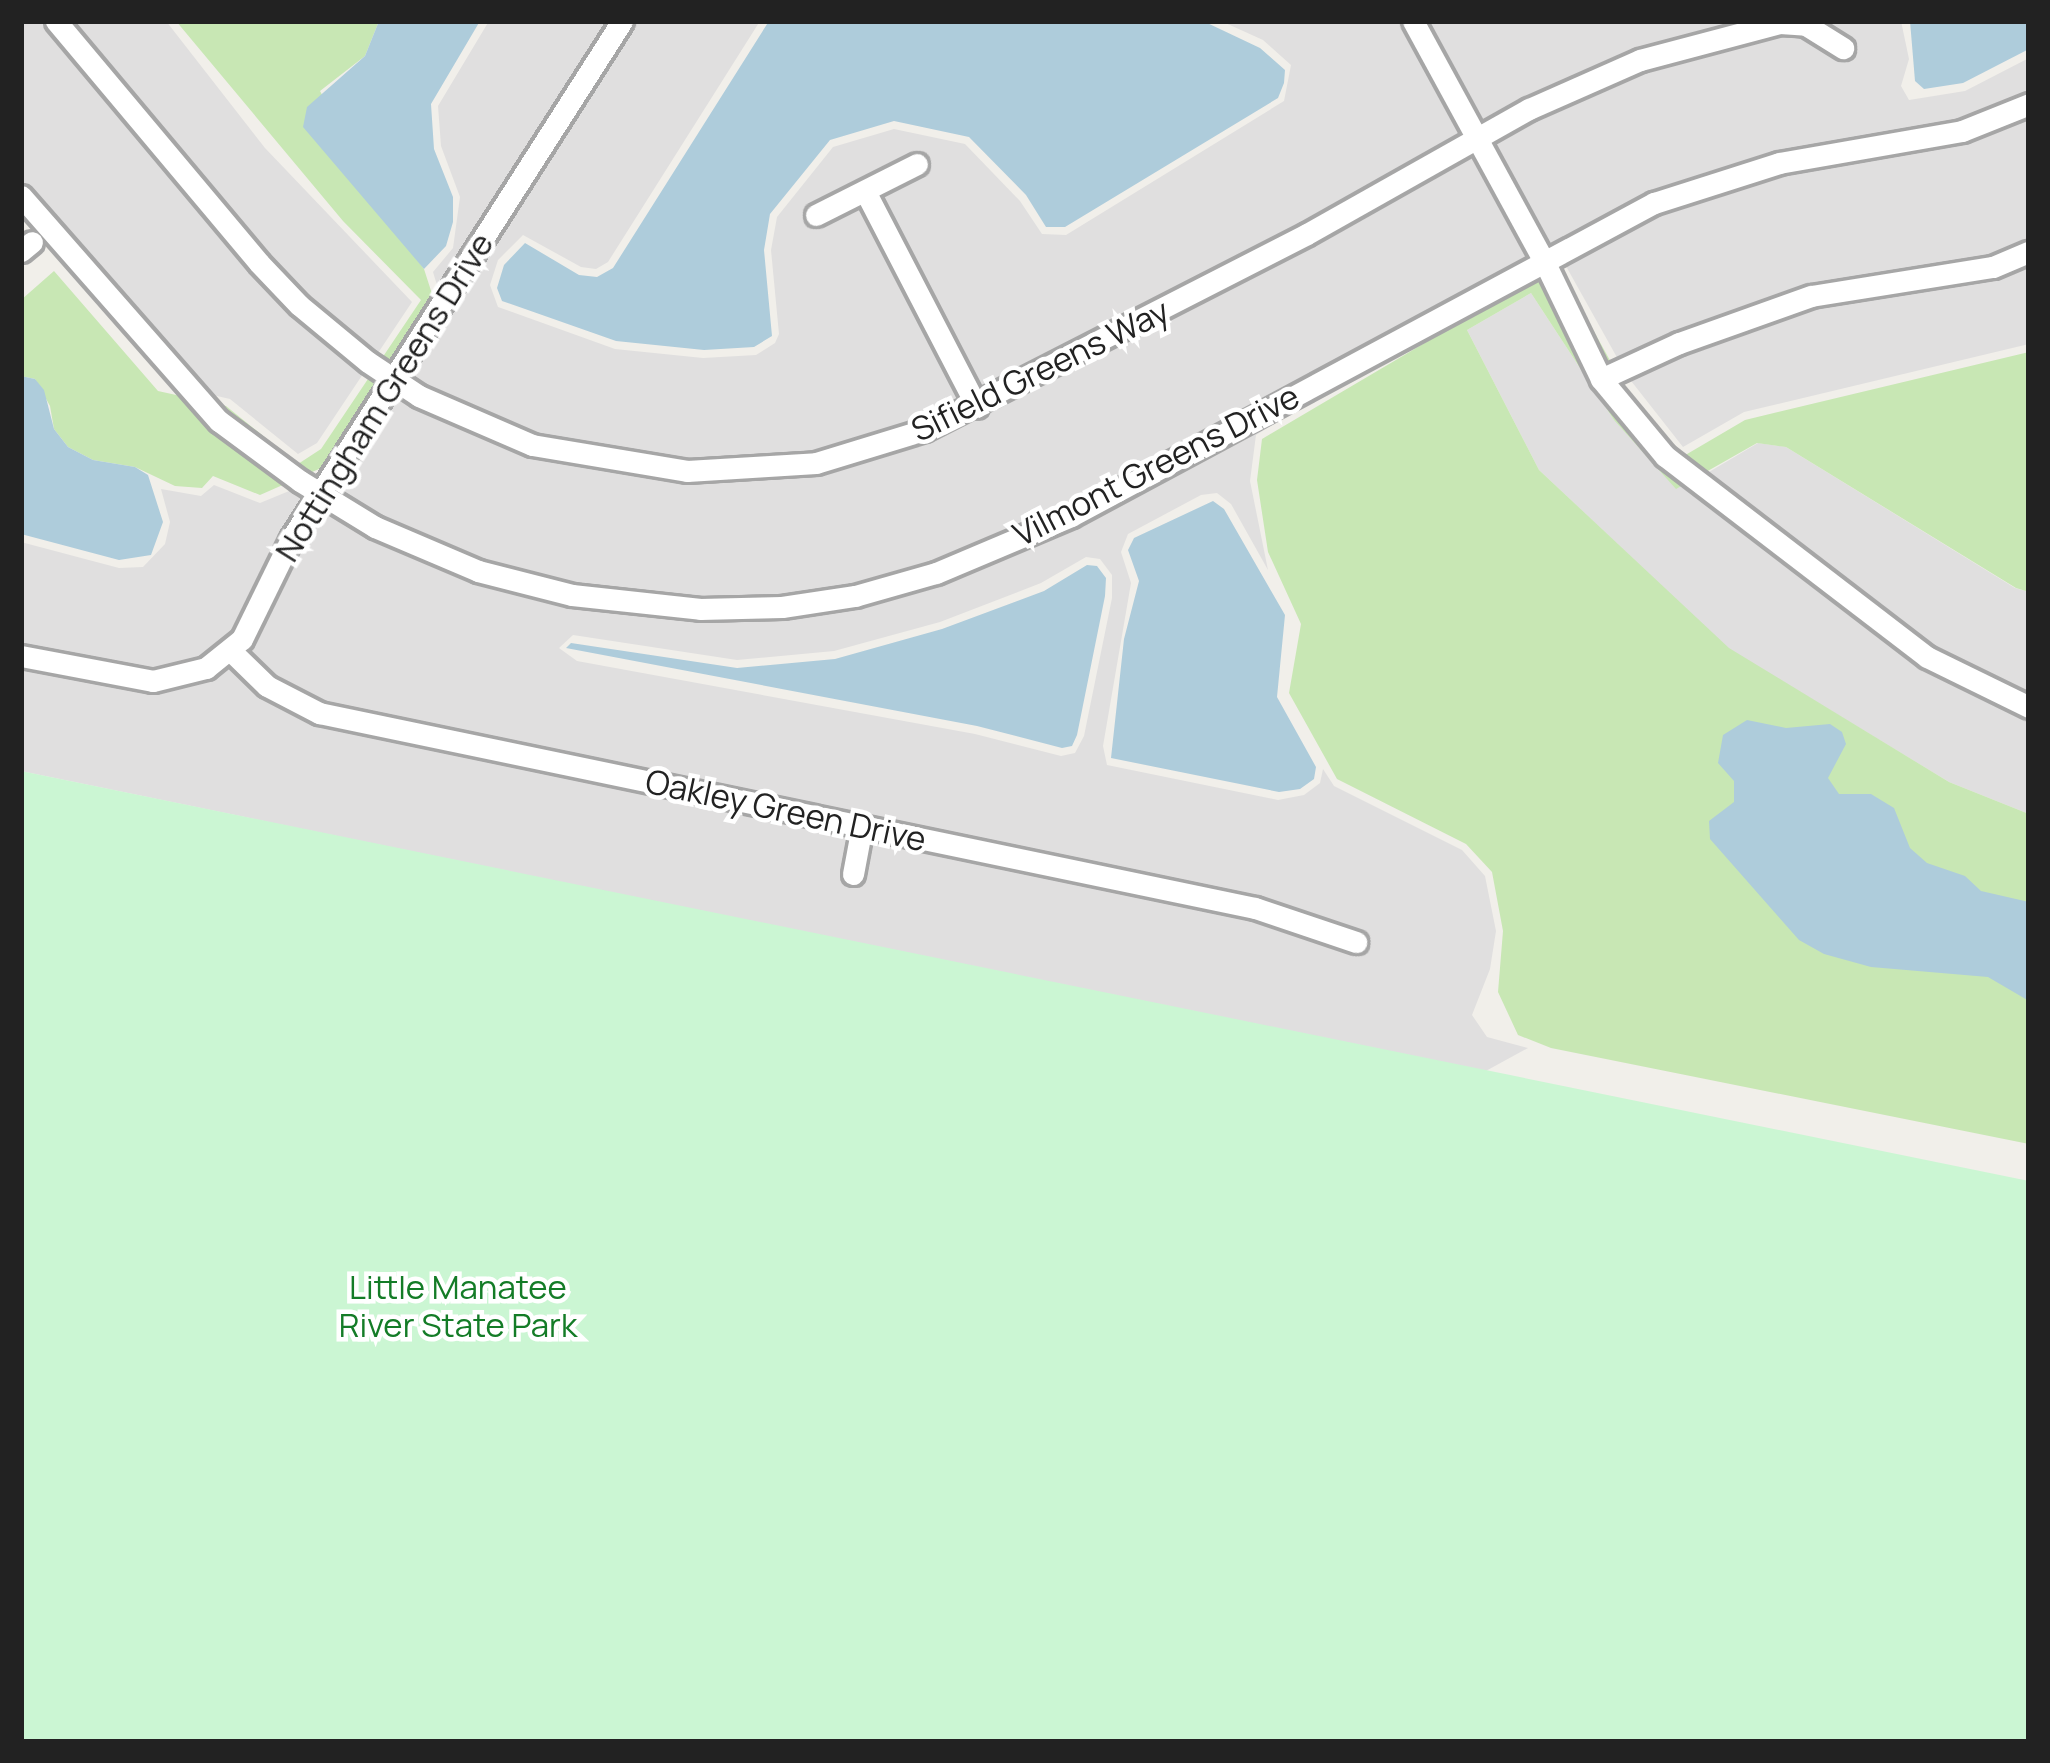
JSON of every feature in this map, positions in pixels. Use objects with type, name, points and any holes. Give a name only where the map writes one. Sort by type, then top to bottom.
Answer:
[{"type":"street","name":"Sifield Greens Way","points":[[56,21],[299,305],[394,380],[478,425],[532,445],[687,471],[816,463],[870,450],[977,406],[1307,234],[1477,137],[1609,72],[1736,31],[1794,23],[1820,32],[1843,48]]},
{"type":"street","name":"Nottingham Greens Drive","points":[[231,651],[250,628],[284,551],[622,21]]},
{"type":"street","points":[[1412,21],[1543,259],[1601,379],[1665,456],[1732,512],[1928,657],[2029,707]]},
{"type":"street","name":"Vilmont Greens Drive","points":[[21,196],[219,421],[321,495],[434,555],[572,595],[700,609],[782,608],[855,596],[936,573],[1072,515],[1543,259],[1707,182],[1779,163],[1936,138],[2029,104]]},
{"type":"street","points":[[816,215],[916,164]]},
{"type":"street","points":[[865,190],[977,406]]},
{"type":"street","points":[[1601,379],[1679,343],[1811,296],[1993,267],[2029,252]]},
{"type":"street","points":[[21,656],[153,681],[182,677],[231,651]]},
{"type":"street","name":"Oakley Green Drive","points":[[231,651],[266,686],[319,713],[1255,908],[1357,942]]},
{"type":"street","points":[[853,874],[862,826]]},
{"type":"shaded area","points":[[21,21],[44,21],[253,270],[323,339],[365,371],[317,443],[298,454],[230,399],[204,393],[21,182]]},
{"type":"shaded area","points":[[67,21],[166,21],[265,148],[412,302],[376,356],[304,298]]},
{"type":"shaded area","points":[[489,21],[612,21],[439,292],[433,272],[453,248],[460,197],[441,146],[438,106]]},
{"type":"shaded area","points":[[632,21],[760,21],[608,262],[596,269],[581,267],[523,235],[498,260],[490,285],[498,307],[615,349],[703,358],[756,355],[775,343],[779,334],[771,250],[777,217],[833,147],[894,129],[965,144],[1020,201],[1042,234],[1066,235],[1284,101],[1291,65],[1263,40],[1221,21],[1401,21],[1465,133],[1304,226],[980,394],[877,195],[927,169],[920,152],[805,211],[812,228],[861,203],[964,402],[815,454],[688,462],[535,436],[406,377]]},
{"type":"shaded area","points":[[1423,21],[1735,21],[1573,77],[1481,125]]},
{"type":"shaded area","points":[[1819,21],[1901,21],[1909,59],[1901,86],[1909,100],[1965,91],[2029,58],[2029,94],[1960,122],[1706,172],[1546,246],[1490,141],[1642,69],[1780,32],[1803,34],[1845,60],[1854,44]]},
{"type":"shaded area","points":[[2029,115],[2029,243],[1991,258],[1911,270],[1619,361],[1562,259],[1656,212],[1780,172],[1938,147]]},
{"type":"shaded area","points":[[1474,149],[1531,255],[1068,507],[934,564],[854,587],[782,598],[700,600],[606,592],[481,562],[379,518],[333,492],[396,392],[474,434],[529,454],[616,471],[687,480],[762,478],[872,459],[974,419],[1311,242]]},
{"type":"shaded area","points":[[2029,262],[2029,344],[1744,412],[1683,447],[1628,377],[1813,305]]},
{"type":"shaded area","points":[[1531,293],[1614,420],[1709,472],[1758,443],[1786,447],[2015,588],[2029,592],[2029,814],[1949,782],[1729,649],[1539,470],[1467,330]]},
{"type":"shaded area","points":[[1424,333],[1256,435],[1250,481],[1268,570],[1231,504],[1217,493],[1201,495],[1128,534],[1121,552],[1131,583],[1103,746],[1107,765],[1278,800],[1304,795],[1320,783],[1323,769],[1334,786],[1462,850],[1485,876],[1496,931],[1490,969],[1472,1015],[1487,1037],[1528,1048],[1484,1072],[21,771],[21,666],[152,690],[185,686],[230,663],[279,707],[317,723],[852,834],[844,882],[859,884],[869,837],[1253,917],[1361,953],[1367,936],[1257,898],[322,704],[271,678],[243,651],[323,507],[371,535],[475,580],[604,611],[700,619],[939,581]],"holes":[[[1086,557],[1100,559],[1112,575],[1112,598],[1084,736],[1075,753],[1061,756],[975,734],[577,661],[559,648],[573,635],[737,660],[834,651],[940,622],[1041,583]]]},
{"type":"shaded area","points":[[214,485],[260,503],[294,489],[308,498],[236,633],[203,659],[153,672],[21,646],[21,542],[119,568],[143,567],[165,544],[170,522],[161,489],[201,496]]},
{"type":"green space","points":[[176,21],[379,21],[365,56],[320,91],[398,235],[424,269],[434,300],[328,465],[260,495],[213,476],[202,488],[175,486],[135,467],[93,460],[68,447],[54,429],[50,406],[35,379],[21,376],[21,300],[54,271],[158,391],[226,406],[298,464],[321,449],[421,300],[343,221]]},
{"type":"green space","points":[[1557,265],[1627,391],[1682,457],[1745,420],[2029,352],[2029,592],[1786,447],[1757,443],[1676,489],[1614,420],[1531,293],[1467,330],[1539,470],[1729,648],[1949,782],[2029,814],[2029,1144],[1551,1048],[1518,1035],[1498,992],[1503,931],[1492,872],[1466,844],[1337,779],[1289,693],[1301,624],[1268,552],[1257,480],[1262,439]]},
{"type":"green space","name":"Little Manatee River State Park","points":[[21,771],[2029,1181],[2029,1742],[21,1742]]},
{"type":"water","points":[[379,21],[480,21],[431,104],[434,149],[453,197],[453,222],[446,246],[424,269],[303,127],[307,107],[365,56]]},
{"type":"water","points":[[769,21],[1203,21],[1260,48],[1285,70],[1284,83],[1278,98],[1065,227],[1046,227],[1026,195],[969,137],[894,121],[830,140],[770,214],[764,250],[772,336],[754,347],[704,350],[616,341],[502,301],[497,288],[504,265],[525,243],[579,275],[597,277],[613,268]]},
{"type":"water","points":[[1910,21],[2029,21],[2029,49],[1963,83],[1924,89],[1915,81]]},
{"type":"water","points":[[21,376],[35,379],[44,390],[54,429],[68,447],[93,460],[135,467],[148,475],[163,522],[151,555],[119,560],[21,534]]},
{"type":"water","points":[[1213,501],[1224,509],[1285,615],[1277,697],[1316,767],[1314,779],[1300,789],[1279,792],[1111,758],[1124,639],[1139,581],[1128,550],[1134,538]]},
{"type":"water","points":[[1087,565],[1097,566],[1106,578],[1105,596],[1077,735],[1072,746],[1062,748],[977,726],[566,648],[571,643],[737,668],[835,659],[942,629],[1044,591]]},
{"type":"water","points":[[1747,720],[1786,728],[1830,724],[1842,732],[1846,744],[1828,778],[1839,794],[1871,794],[1894,808],[1910,848],[1927,863],[1965,876],[1981,891],[2029,902],[2029,1001],[1988,977],[1871,967],[1824,954],[1799,940],[1710,839],[1709,821],[1734,802],[1734,781],[1718,763],[1723,735]]}]
